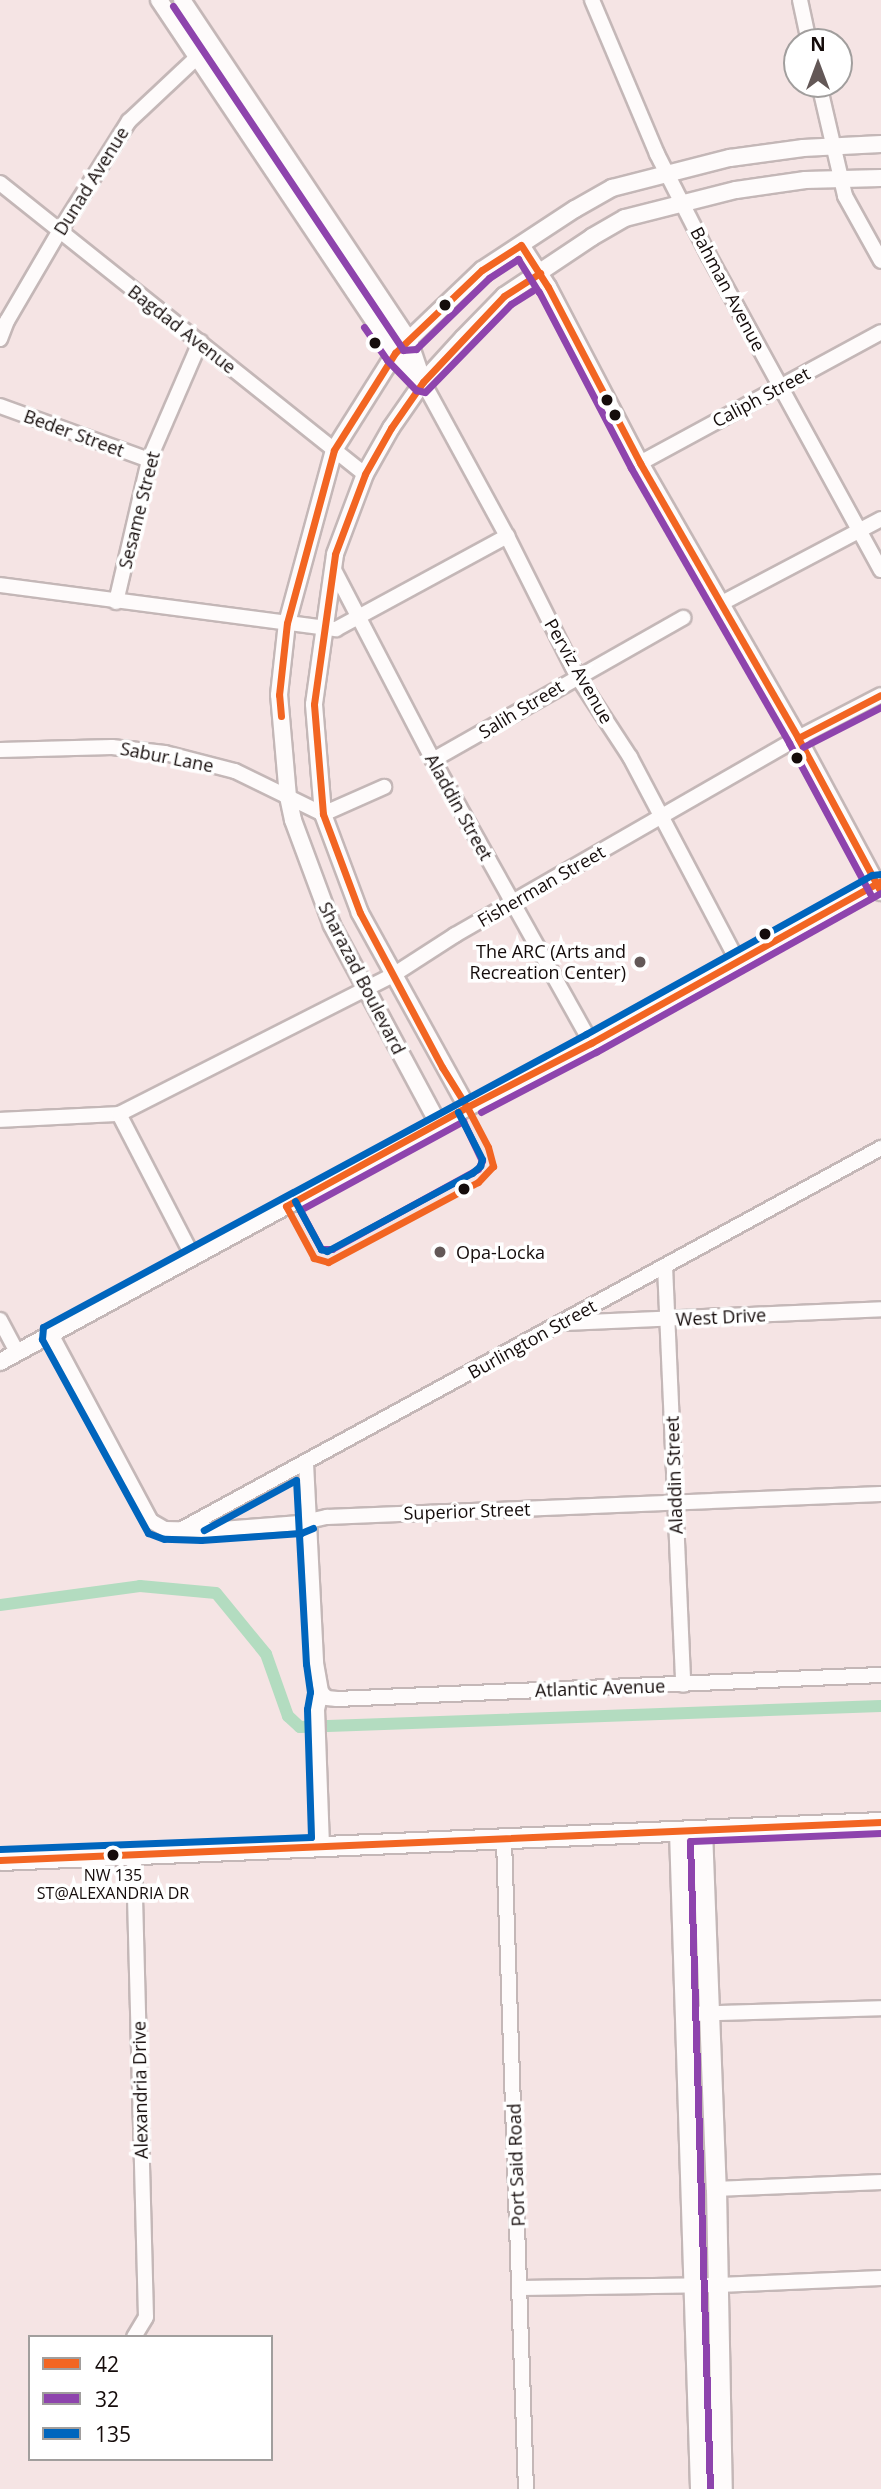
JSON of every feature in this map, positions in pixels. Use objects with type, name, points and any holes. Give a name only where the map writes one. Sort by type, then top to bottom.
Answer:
[{"type":"main road","points":[[0,1860],[504,1841],[881,1822]]},
{"type":"main road","points":[[702,1830],[719,2285],[722,2489]]},
{"type":"main road","points":[[679,1831],[700,2489]]},
{"type":"street","name":"Perviz Avenue","points":[[159,0],[395,353],[423,382]]},
{"type":"street","name":"Perviz Avenue","points":[[182,0],[409,341],[423,382],[507,536],[577,676],[630,757],[737,960]]},
{"type":"street","name":"Bahman Avenue","points":[[592,0],[666,172],[881,570]]},
{"type":"street","points":[[800,0],[806,28]]},
{"type":"street","name":"Dunad Avenue","points":[[0,339],[59,232],[129,121],[211,44]]},
{"type":"street","points":[[822,98],[840,180],[881,261]]},
{"type":"street","name":"Sharazad Boulevard","points":[[438,1123],[332,925],[293,820],[288,797],[279,695],[287,623],[334,450],[395,353],[482,270],[612,188],[666,172],[730,158],[832,146],[881,144]]},
{"type":"street","name":"Sharazad Boulevard","points":[[467,1107],[360,913],[323,814],[314,704],[333,568],[365,474],[391,428],[423,382],[504,296],[625,218],[736,190],[805,180],[881,178]]},
{"type":"street","name":"Bagdad Avenue","points":[[0,183],[365,474]]},
{"type":"street","points":[[0,1362],[467,1107],[591,1043],[737,960],[880,886],[722,603],[640,463],[540,273],[521,245]]},
{"type":"street","name":"Caliph Street","points":[[640,463],[881,332]]},
{"type":"street","name":"Sesame Street","points":[[116,602],[149,460],[200,342]]},
{"type":"street","name":"Beder Street","points":[[0,406],[149,460]]},
{"type":"street","points":[[722,603],[881,519]]},
{"type":"street","points":[[0,585],[335,629],[507,536]]},
{"type":"street","name":"Aladdin Street","points":[[333,568],[433,760],[591,1043]]},
{"type":"street","name":"Salih Street","points":[[433,760],[683,618]]},
{"type":"street","name":"Fisherman Street","points":[[0,1120],[119,1114],[393,975],[660,817],[798,738],[881,695]]},
{"type":"street","name":"Sabur Lane","points":[[0,750],[112,747],[165,753],[235,771],[323,814]]},
{"type":"street","points":[[323,814],[384,787]]},
{"type":"street","points":[[119,1114],[193,1257]]},
{"type":"street","name":"Burlington Street","points":[[183,1529],[881,1148]]},
{"type":"street","name":"Aladdin Street","points":[[665,1266],[683,1685]]},
{"type":"street","name":"West Drive","points":[[561,1324],[881,1310]]},
{"type":"street","points":[[0,1320],[17,1352]]},
{"type":"street","name":"Superior Street","points":[[51,1334],[152,1523],[165,1530],[300,1523],[308,1519],[881,1494]]},
{"type":"street","points":[[306,1463],[316,1663],[321,1692],[317,1718],[322,1847]]},
{"type":"street","name":"Atlantic Avenue","points":[[321,1692],[327,1698],[337,1699],[881,1675]]},
{"type":"street","name":"Port Said Road","points":[[504,1841],[526,2489]]},
{"type":"street","name":"Alexandria Drive","points":[[134,1854],[146,2317],[141,2333]]},
{"type":"street","points":[[684,2014],[881,2008]]},
{"type":"street","points":[[716,2189],[881,2182]]},
{"type":"street","points":[[521,2288],[693,2286],[881,2278]]},
{"type":"waterway","points":[[0,1605],[140,1586],[216,1593],[266,1654],[288,1716],[300,1727],[881,1706]]},
{"type":"transit line","name":"32","points":[[173,6],[403,350],[416,349],[489,278],[518,259],[539,292],[631,468],[789,743],[872,897]]},
{"type":"transit line","name":"42","points":[[281,716],[279,695],[287,623],[334,450],[395,353],[482,270],[521,245],[548,287],[640,463],[798,738],[881,892]]},
{"type":"transit line","name":"42","points":[[467,1107],[442,1067],[360,913],[323,814],[314,704],[335,554],[365,474],[391,428],[423,382],[504,296],[540,273]]},
{"type":"transit line","name":"32","points":[[364,327],[387,360],[416,390],[425,392],[511,304],[532,291]]},
{"type":"transit line","name":"42","points":[[798,738],[881,695]]},
{"type":"transit line","name":"32","points":[[803,747],[881,707]]},
{"type":"transit line","name":"135","points":[[313,1528],[301,1533],[201,1540],[164,1539],[148,1533],[42,1339],[43,1327],[586,1034],[872,875],[881,874]]},
{"type":"transit line","name":"42","points":[[467,1107],[591,1043],[881,881]]},
{"type":"transit line","name":"32","points":[[481,1112],[596,1052],[881,893]]},
{"type":"transit line","name":"42","points":[[467,1107],[488,1147],[493,1166],[478,1182],[328,1262],[314,1258],[286,1206],[467,1107]]},
{"type":"transit line","name":"135","points":[[295,1201],[321,1249],[327,1251],[472,1173],[480,1166],[482,1159],[458,1112]]},
{"type":"transit line","name":"32","points":[[463,1121],[482,1161],[478,1169],[332,1249],[321,1249],[300,1210],[463,1121]]},
{"type":"transit line","name":"135","points":[[0,1849],[311,1837],[307,1709],[310,1692],[306,1664],[296,1480],[204,1530]]},
{"type":"transit line","name":"42","points":[[0,1860],[881,1822]]},
{"type":"transit line","name":"32","points":[[710,2489],[690,1841],[881,1833]]},
{"type":"place","name":"The ARC (Arts and Recreation Center)","points":[[640,962]]},
{"type":"place","name":"Opa-Locka","points":[[440,1252]]},
{"type":"place","name":"NW 135 ST@ALEXANDRIA DR","points":[[113,1855]]}]
